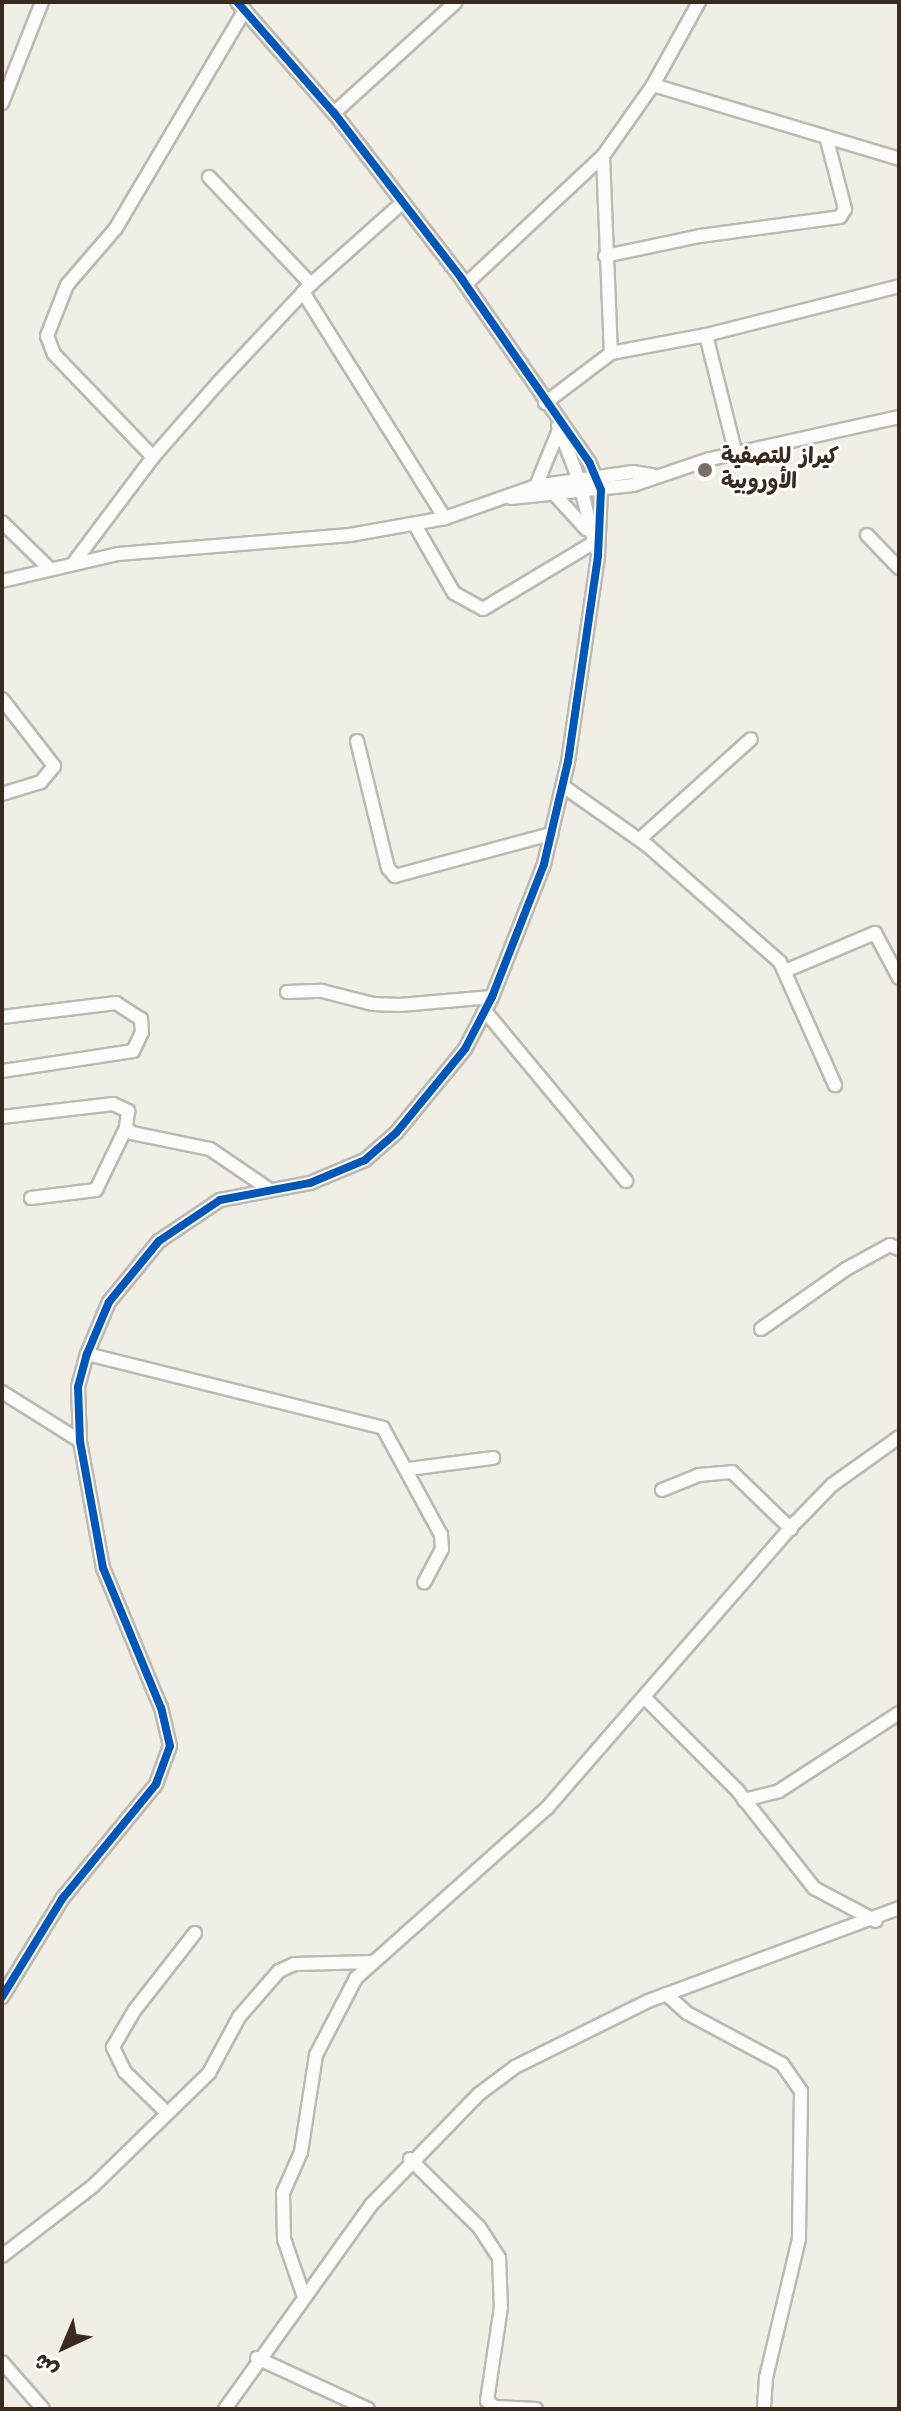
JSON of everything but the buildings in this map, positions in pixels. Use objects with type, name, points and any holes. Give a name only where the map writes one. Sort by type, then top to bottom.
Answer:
[{"type":"street","points":[[2,103],[42,2]]},
{"type":"street","points":[[466,284],[603,156],[653,85],[699,2]]},
{"type":"street","points":[[334,113],[455,3]]},
{"type":"street","points":[[2,1997],[62,1899],[156,1784],[170,1746],[161,1708],[103,1568],[80,1441],[78,1387],[87,1354],[109,1302],[159,1241],[220,1200],[339,1174],[383,1147],[454,1065],[492,997],[551,834],[563,786],[594,545],[599,484],[466,284],[334,113],[241,6],[116,228],[67,285],[47,336],[54,354],[153,457]]},
{"type":"street","points":[[653,85],[827,140],[899,159]]},
{"type":"street","points":[[605,256],[700,236],[840,217],[845,209],[827,140]]},
{"type":"street","points":[[603,156],[605,256],[612,307],[611,353]]},
{"type":"street","points":[[209,177],[307,288],[445,518]]},
{"type":"street","points":[[75,561],[153,457],[307,288],[403,202]]},
{"type":"street","points":[[545,403],[611,353],[706,335],[899,286]]},
{"type":"street","points":[[706,335],[736,454]]},
{"type":"street","points":[[2,581],[75,561],[415,525],[511,498],[536,486],[581,486],[653,475],[899,417]]},
{"type":"street","points":[[558,425],[581,486],[594,545]]},
{"type":"street","points":[[536,486],[558,425]]},
{"type":"street","points":[[511,498],[556,496],[581,486]]},
{"type":"street","points":[[556,496],[594,545]]},
{"type":"street","points":[[2,522],[49,568]]},
{"type":"street","points":[[415,525],[454,593],[483,609],[594,545]]},
{"type":"street","points":[[867,535],[899,568]]},
{"type":"street","points":[[2,794],[41,782],[54,766],[3,702]]},
{"type":"street","points":[[640,839],[751,739]]},
{"type":"street","points":[[357,741],[388,868],[395,876],[551,834]]},
{"type":"street","points":[[563,786],[640,839],[785,971],[835,1085]]},
{"type":"street","points":[[785,971],[875,933],[899,978]]},
{"type":"street","points":[[287,992],[322,991],[400,1005],[492,997]]},
{"type":"street","points":[[2,1017],[116,1003],[141,1019],[142,1032],[133,1051],[2,1071]]},
{"type":"street","points":[[485,1011],[626,1181]]},
{"type":"street","points":[[2,1117],[113,1104],[128,1111],[126,1128],[96,1190],[31,1198]]},
{"type":"street","points":[[126,1128],[140,1137],[210,1149],[270,1190]]},
{"type":"street","points":[[761,1329],[846,1269],[890,1245],[899,1249]]},
{"type":"street","points":[[87,1354],[374,1423],[409,1469],[443,1543],[424,1583]]},
{"type":"street","points":[[2,1392],[80,1441]]},
{"type":"street","points":[[303,2294],[284,2239],[283,2193],[301,2152],[316,2055],[356,1978],[547,1808],[832,1485],[899,1437]]},
{"type":"street","points":[[409,1469],[493,1458]]},
{"type":"street","points":[[662,1490],[699,1475],[732,1472],[791,1529]]},
{"type":"street","points":[[644,1697],[744,1800],[814,1888],[876,1921]]},
{"type":"street","points":[[744,1800],[779,1791],[899,1713]]},
{"type":"street","points":[[225,2409],[303,2294],[410,2159],[515,2067],[666,1994],[876,1921],[899,1908]]},
{"type":"street","points":[[167,2113],[125,2072],[113,2047],[134,2011],[195,1933]]},
{"type":"street","points":[[2,2256],[71,2205],[209,2073],[239,2017],[279,1971],[295,1964],[373,1962]]},
{"type":"street","points":[[666,1994],[687,2013],[782,2064],[801,2091],[799,2239],[766,2378],[764,2409]]},
{"type":"street","points":[[410,2159],[479,2227],[499,2258],[501,2307],[487,2401],[495,2407],[536,2409]]},
{"type":"street","points":[[257,2358],[368,2409]]},
{"type":"street","points":[[2,2362],[43,2409]]},
{"type":"cycle path","points":[[2,1997],[62,1899],[156,1784],[170,1746],[161,1708],[103,1568],[80,1441],[78,1387],[87,1354],[109,1302],[159,1241],[220,1200],[310,1183],[365,1160],[396,1133],[465,1049],[492,997],[544,864],[568,762],[598,556],[601,490],[589,462],[462,279],[334,113],[237,2]]},
{"type":"place","name":"كيراز للتصفية الأوروبية","points":[[705,470]]}]
